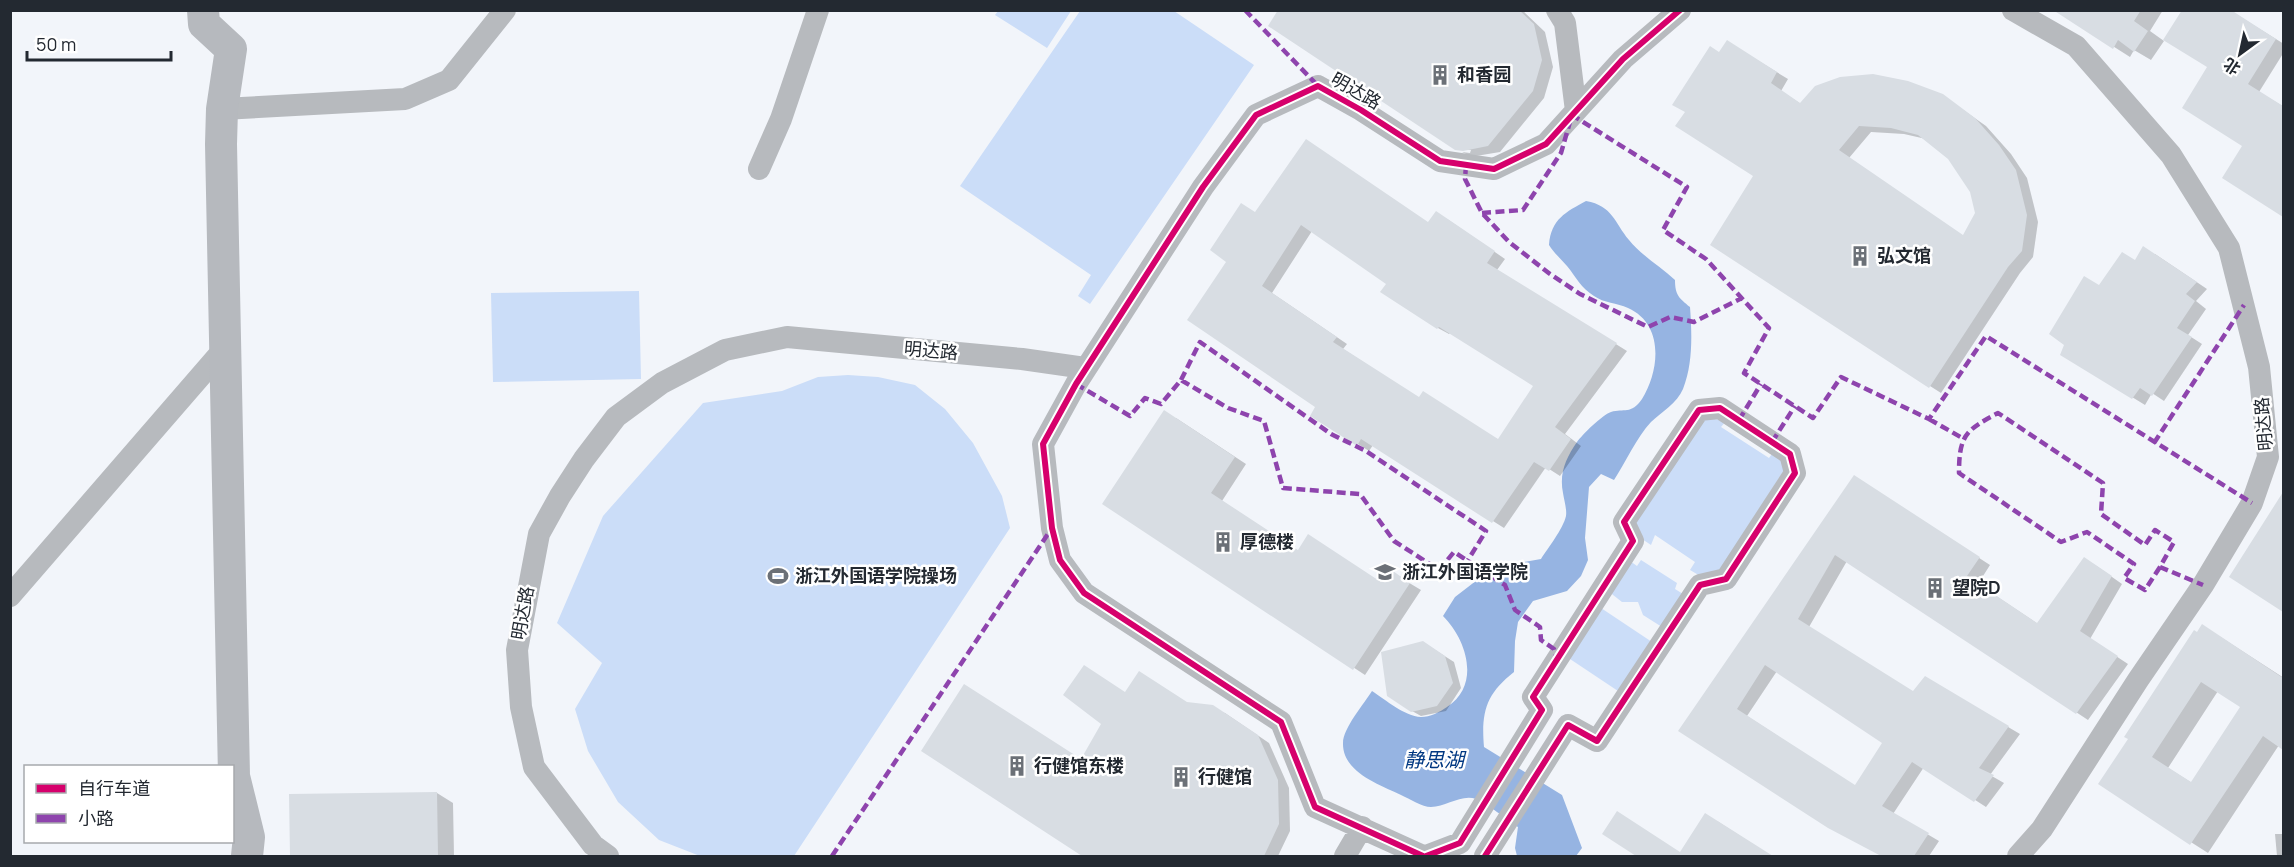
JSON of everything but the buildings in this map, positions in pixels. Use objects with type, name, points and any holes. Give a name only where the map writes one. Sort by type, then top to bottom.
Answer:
[{"type":"street","points":[[203,10],[204,24],[231,49],[222,109],[224,349],[234,765]]},
{"type":"street","points":[[222,109],[405,99],[449,80],[505,10]]},
{"type":"street","points":[[759,169],[781,119],[818,10]]},
{"type":"street","points":[[1557,10],[1565,23],[1576,111]]},
{"type":"street","name":"明达路","points":[[608,856],[592,845],[534,767],[521,707],[517,650],[538,534],[584,459],[616,417],[662,383],[725,350],[788,337],[1022,359],[1085,368],[1203,187],[1256,115],[1318,86],[1361,110],[1440,161],[1494,169],[1546,144],[1623,59],[1680,10]]},
{"type":"street","name":"明达路","points":[[2013,10],[2076,46],[2171,155],[2229,248],[2259,367],[2268,457],[2252,503],[2203,585],[2138,680],[2042,829],[2018,856]]},
{"type":"street","points":[[10,596],[224,349]]},
{"type":"street","points":[[1085,368],[1043,444],[1052,528],[1060,560],[1084,593],[1281,722],[1315,807],[1425,856],[1460,843],[1542,710],[1533,697],[1633,542],[1624,522],[1700,410],[1720,408],[1790,454],[1795,473],[1726,579],[1700,585],[1597,741],[1568,725],[1485,856]]},
{"type":"street","points":[[234,776],[249,837],[247,856]]},
{"type":"street","points":[[1345,856],[1362,827]]},
{"type":"shaded area","points":[[998,11],[1071,11],[1047,48],[995,15]]},
{"type":"shaded area","points":[[1080,11],[1174,11],[1254,65],[1090,304],[1078,296],[1091,275],[960,186]]},
{"type":"shaded area","points":[[639,291],[641,379],[493,382],[491,293]]},
{"type":"shaded area","name":"浙江外国语学院操场","points":[[848,375],[878,377],[915,385],[945,409],[973,443],[1002,496],[1010,528],[794,856],[700,856],[659,840],[618,802],[588,751],[575,709],[602,663],[557,623],[603,516],[703,403],[782,391],[818,377]]},
{"type":"shaded area","points":[[1703,417],[1726,421],[1721,427],[1769,458],[1774,451],[1786,467],[1716,577],[1702,577],[1690,570],[1695,562],[1655,535],[1651,545],[1639,537],[1633,518]]},
{"type":"shaded area","points":[[1641,560],[1677,583],[1675,589],[1683,594],[1662,627],[1643,615],[1638,602],[1622,602],[1608,591],[1630,561],[1637,566]]},
{"type":"shaded area","points":[[1601,608],[1652,642],[1618,691],[1567,657]]},
{"type":"water","name":"静思湖","points":[[1586,201],[1595,203],[1608,211],[1634,245],[1675,280],[1678,296],[1690,307],[1690,359],[1680,394],[1646,428],[1614,480],[1601,474],[1589,487],[1585,538],[1588,560],[1581,576],[1567,591],[1533,601],[1518,622],[1514,672],[1497,688],[1487,705],[1483,724],[1484,747],[1562,795],[1582,848],[1576,856],[1517,856],[1515,848],[1518,827],[1485,804],[1476,799],[1465,798],[1437,806],[1427,807],[1420,804],[1373,782],[1355,770],[1344,753],[1343,743],[1346,730],[1372,691],[1402,711],[1421,717],[1438,712],[1458,698],[1467,675],[1467,662],[1459,637],[1443,616],[1455,597],[1494,567],[1541,559],[1559,532],[1566,516],[1562,479],[1564,466],[1573,448],[1588,430],[1607,414],[1627,410],[1638,404],[1648,387],[1655,362],[1655,349],[1648,325],[1640,315],[1628,308],[1602,300],[1589,293],[1549,245],[1553,229],[1561,217]]},
{"type":"marked path","points":[[1245,10],[1318,86]]},
{"type":"marked path","points":[[1482,213],[1523,210],[1561,153],[1572,115],[1687,187],[1663,230],[1706,259],[1769,328],[1744,373],[1813,418],[1841,377],[1929,419],[1986,336],[2252,503]]},
{"type":"marked path","points":[[1466,165],[1465,179],[1482,213],[1509,242],[1580,294],[1648,327],[1670,317],[1694,322],[1742,298]]},
{"type":"marked path","points":[[2154,443],[2244,305]]},
{"type":"marked path","points":[[1181,380],[1200,342],[1331,434],[1366,451],[1486,531],[1468,560]]},
{"type":"marked path","points":[[1076,384],[1130,416],[1145,398],[1161,404],[1181,380],[1228,408],[1264,421],[1283,488],[1360,494],[1394,541],[1439,570],[1454,552],[1505,585],[1515,610],[1540,627],[1541,640],[1554,649],[1557,660]]},
{"type":"marked path","points":[[1739,420],[1761,384]]},
{"type":"marked path","points":[[1772,442],[1795,406]]},
{"type":"marked path","points":[[2160,567],[2145,590],[2124,578],[2134,564],[2087,532],[2061,542],[1959,473],[1959,460],[1966,435],[1978,424],[1998,413],[2103,483],[2101,514],[2145,545],[2155,530],[2174,542],[2160,567],[2203,585]]},
{"type":"marked path","points":[[1929,419],[1964,439]]},
{"type":"marked path","points":[[832,856],[1052,528]]},
{"type":"cycle path","points":[[1423,856],[1315,807],[1281,722],[1084,593],[1060,560],[1052,528],[1043,444],[1076,384],[1203,187],[1256,115],[1318,86],[1361,110],[1440,161],[1494,169],[1546,144],[1623,59],[1680,10]]},
{"type":"cycle path","points":[[1426,856],[1460,843],[1542,710],[1533,697],[1633,541],[1624,522],[1699,410],[1720,408],[1790,454],[1795,473],[1726,579],[1700,585],[1597,741],[1568,725],[1485,856]]},
{"type":"place","name":"和香园","points":[[1440,75]]},
{"type":"place","name":"弘文馆","points":[[1860,256]]},
{"type":"place","name":"厚德楼","points":[[1223,542]]},
{"type":"place","name":"浙江外国语学院","points":[[1385,572]]},
{"type":"place","name":"浙江外国语学院操场","points":[[778,576]]},
{"type":"place","name":"望院D","points":[[1935,588]]},
{"type":"place","name":"行健馆东楼","points":[[1017,766]]},
{"type":"place","name":"行健馆","points":[[1181,777]]}]
